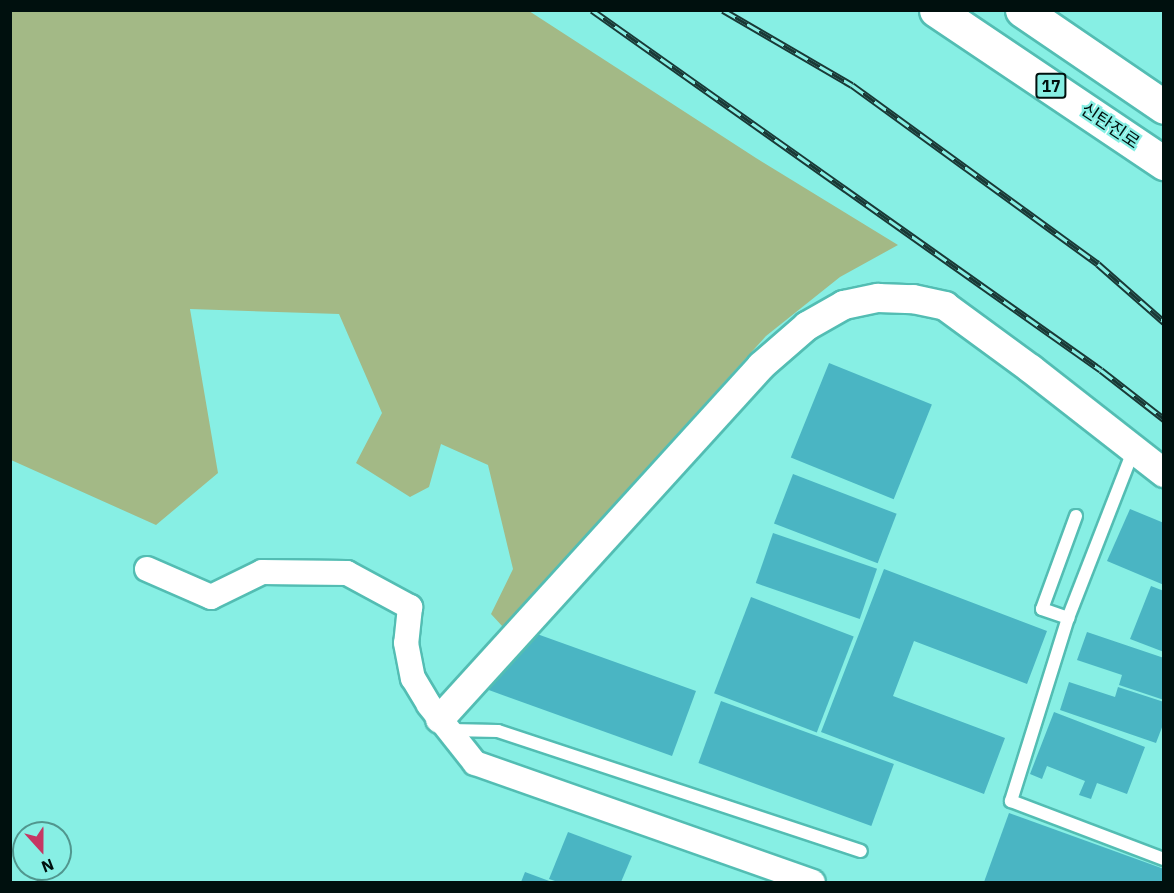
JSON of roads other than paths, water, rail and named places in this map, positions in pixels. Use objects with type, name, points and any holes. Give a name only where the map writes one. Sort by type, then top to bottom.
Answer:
[{"type":"main road","name":"신탄진로","points":[[936,10],[1164,163]]},
{"type":"main road","name":"17","points":[[1022,10],[1164,107]]},
{"type":"street","points":[[445,724],[761,366],[807,326],[844,305],[878,298],[913,299],[945,306],[1164,473]]},
{"type":"street","points":[[147,569],[211,597],[262,572],[347,573],[410,607],[406,643],[413,678],[475,763],[813,882]]},
{"type":"lane","points":[[1134,448],[1068,618],[1011,801],[1164,859]]},
{"type":"lane","points":[[1068,618],[1042,609],[1076,516]]},
{"type":"lane","points":[[445,724],[498,731],[861,851]]},
{"type":"railway","points":[[592,10],[1101,370],[1164,419]]},
{"type":"railway","points":[[723,10],[852,85],[1098,264],[1164,322]]}]
